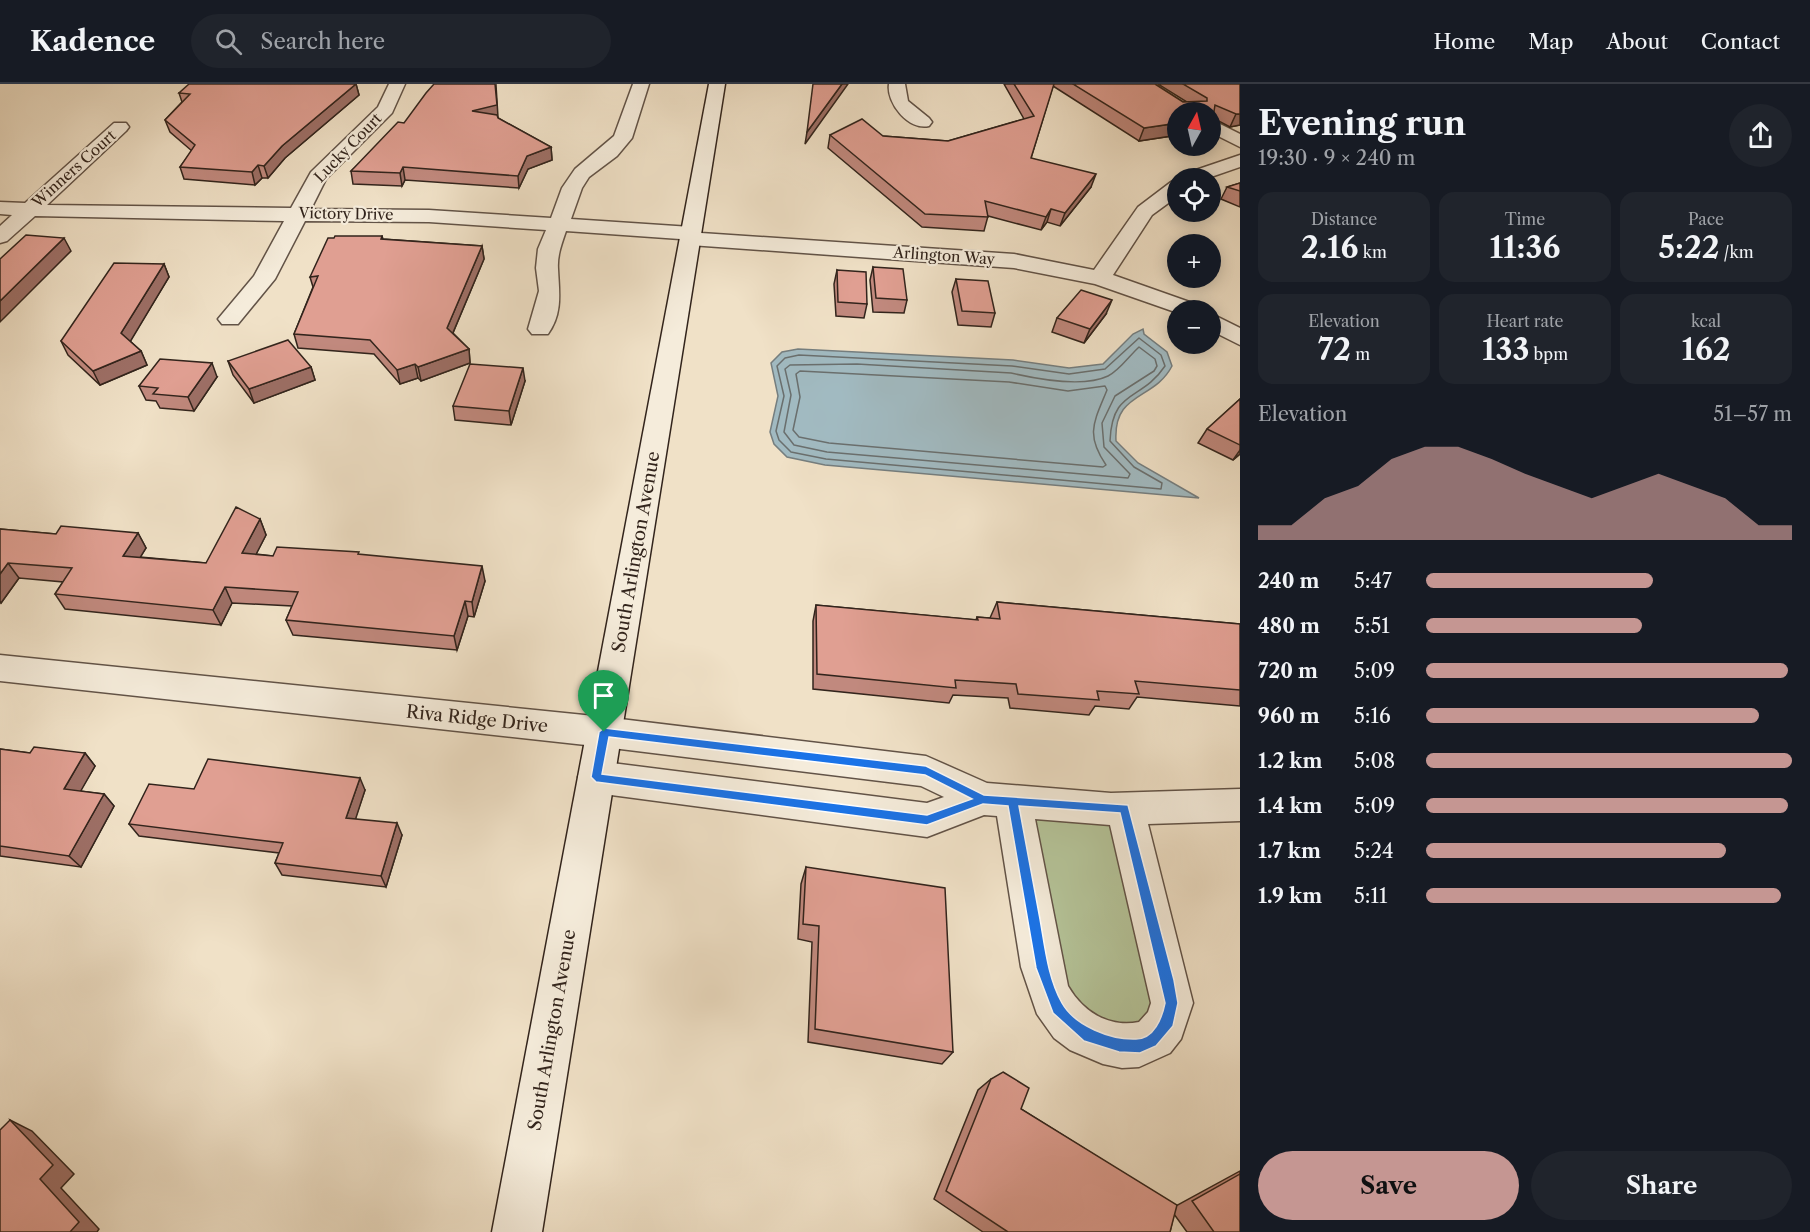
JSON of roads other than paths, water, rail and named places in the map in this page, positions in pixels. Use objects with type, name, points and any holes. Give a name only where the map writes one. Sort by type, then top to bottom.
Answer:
[{"type":"street","name":"Lucky Court","points":[[230,319],[264,279],[320,173],[386,109],[398,84]]},
{"type":"street","points":[[540,329],[547,310],[550,291],[548,256],[572,188],[580,176],[610,153],[623,138],[641,84]]},
{"type":"street","name":"South Arlington Avenue","points":[[517,1232],[717,84]]},
{"type":"street","points":[[897,84],[896,94],[902,104],[923,122]]},
{"type":"street","name":"Winners Court","points":[[0,237],[120,127]]},
{"type":"street","points":[[1221,131],[1240,142]]},
{"type":"street","points":[[1220,168],[1240,161]]},
{"type":"street","points":[[1100,278],[1145,211],[1167,194]]},
{"type":"street","name":"Victory Drive","points":[[0,208],[429,216],[558,224],[691,236]]},
{"type":"street","name":"Arlington Way","points":[[691,236],[1014,261],[1100,278],[1167,302]]},
{"type":"street","points":[[1221,327],[1240,338]]},
{"type":"street","name":"Riva Ridge Drive","points":[[0,668],[604,732],[926,771],[998,800],[1125,809],[1240,805]]},
{"type":"street","name":"Riva Ridge Drive","points":[[596,777],[927,820],[998,800]]},
{"type":"street","points":[[998,800],[1043,968],[1058,1009],[1089,1036],[1111,1044],[1140,1046],[1151,1041],[1168,1022],[1172,1003],[1125,809]]},
{"type":"water","points":[[1143,329],[1144,334],[1167,352],[1172,366],[1164,377],[1136,398],[1121,413],[1117,425],[1116,441],[1138,463],[1199,498],[825,465],[787,457],[774,444],[770,432],[778,396],[771,363],[782,352],[798,349],[1013,360],[1069,368],[1103,364],[1133,334]]}]
